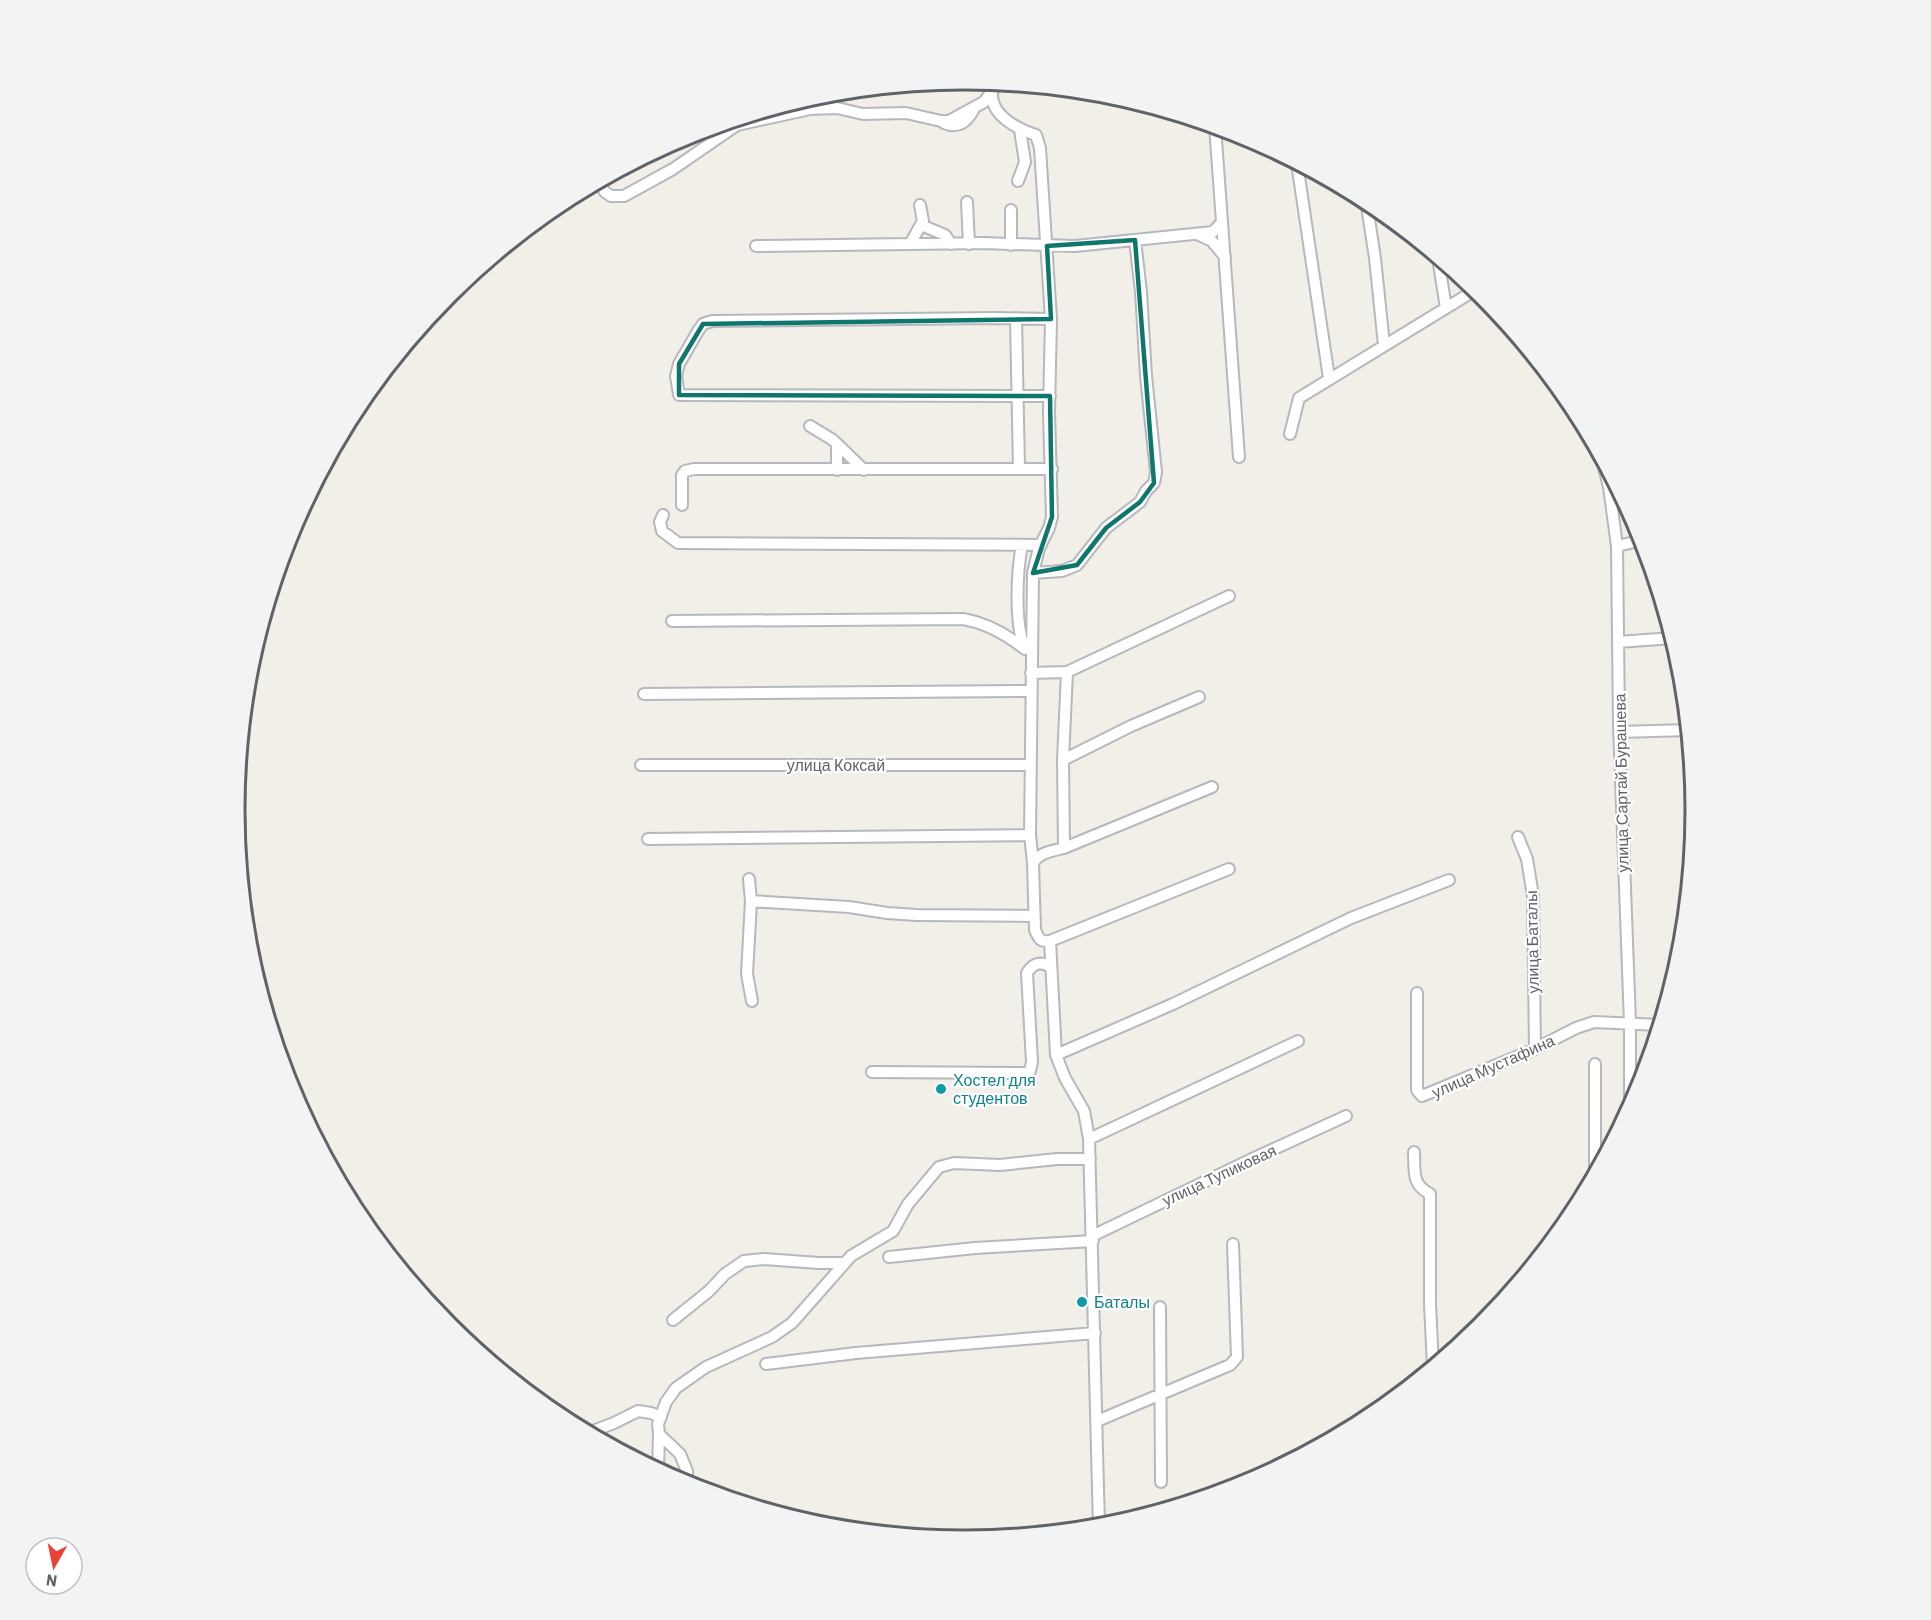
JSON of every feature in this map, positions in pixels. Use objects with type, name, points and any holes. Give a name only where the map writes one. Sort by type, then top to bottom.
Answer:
[{"type":"street","points":[[768,118],[810,109],[837,108],[863,114],[906,113],[949,121],[974,109],[984,102],[992,91]]},
{"type":"street","points":[[994,91],[992,100],[994,105],[1006,120],[1020,130],[1039,132],[1052,319],[1050,396],[1052,517],[1033,573],[1029,652],[1031,673],[1030,835],[1035,930],[1042,942],[1050,941],[1229,869]]},
{"type":"street","points":[[602,188],[611,196],[624,196],[680,165],[731,129]]},
{"type":"street","points":[[1018,181],[1024,171],[1025,162],[1020,130]]},
{"type":"street","points":[[1216,135],[1239,457]]},
{"type":"street","points":[[1298,171],[1329,378]]},
{"type":"street","points":[[967,202],[969,243]]},
{"type":"street","points":[[910,244],[921,225],[920,205]]},
{"type":"street","points":[[1011,210],[1011,245]]},
{"type":"street","points":[[1368,212],[1384,345]]},
{"type":"street","points":[[756,246],[969,243],[1075,246],[1197,235],[1213,232],[1222,222]]},
{"type":"street","points":[[921,225],[945,235],[951,244]]},
{"type":"street","points":[[1197,235],[1212,242],[1226,257]]},
{"type":"street","points":[[1033,573],[1062,571],[1077,565],[1106,528],[1140,502],[1154,483],[1156,472],[1135,240]]},
{"type":"street","points":[[1440,269],[1446,308]]},
{"type":"street","points":[[1290,434],[1299,398],[1468,295]]},
{"type":"street","points":[[1016,318],[1019,469]]},
{"type":"street","points":[[1050,396],[678,395],[676,376],[679,364],[698,331],[704,324],[712,321],[1052,319]]},
{"type":"street","points":[[810,426],[837,444],[864,470]]},
{"type":"street","points":[[837,444],[837,470]]},
{"type":"street","points":[[682,505],[682,475],[685,471],[694,469],[1052,470]]},
{"type":"street","name":"улица Сартай Бурашева","points":[[1609,489],[1617,546],[1619,732],[1630,1023],[1630,1088]]},
{"type":"street","points":[[663,515],[660,522],[662,531],[678,543],[687,544],[1041,545]]},
{"type":"street","points":[[1617,546],[1634,542]]},
{"type":"street","points":[[1022,544],[1018,593],[1020,637],[1029,652]]},
{"type":"street","points":[[1031,673],[1067,672],[1229,596]]},
{"type":"street","points":[[672,621],[963,619],[980,622],[997,630],[1029,652]]},
{"type":"street","points":[[1618,642],[1664,639]]},
{"type":"street","points":[[1064,848],[1063,760],[1067,672]]},
{"type":"street","points":[[645,694],[1031,691]]},
{"type":"street","points":[[1063,760],[1131,726],[1198,697]]},
{"type":"street","points":[[1619,732],[1681,730]]},
{"type":"street","name":"улица Коксай","points":[[641,765],[1031,765]]},
{"type":"street","points":[[1033,863],[1047,852],[1064,848],[1212,787]]},
{"type":"street","points":[[648,839],[1030,835]]},
{"type":"street","name":"улица Баталы","points":[[1518,837],[1527,859],[1533,896],[1535,1049]]},
{"type":"street","points":[[749,879],[751,901],[747,974],[752,1001]]},
{"type":"street","points":[[1056,1055],[1181,1000],[1351,918],[1449,879]]},
{"type":"street","points":[[751,901],[849,907],[917,915],[1035,916]]},
{"type":"street","points":[[1050,941],[1056,1055],[1065,1078],[1084,1111],[1089,1138],[1099,1517]]},
{"type":"street","points":[[872,1072],[1022,1073],[1030,1071],[1032,1062],[1027,973],[1031,966],[1038,963],[1051,968]]},
{"type":"street","name":"улица Мустафина","points":[[1417,993],[1417,1089],[1422,1096],[1594,1022],[1652,1024]]},
{"type":"street","points":[[1089,1138],[1298,1041]]},
{"type":"street","points":[[1595,1064],[1595,1159]]},
{"type":"street","name":"улица Тупиковая","points":[[1093,1239],[1254,1158],[1346,1116]]},
{"type":"street","points":[[1414,1152],[1416,1179],[1420,1189],[1430,1194],[1433,1357]]},
{"type":"street","points":[[658,1461],[658,1424],[666,1402],[676,1388],[706,1367],[772,1337],[792,1323],[851,1256],[893,1231],[908,1204],[939,1167],[954,1163],[1000,1165],[1057,1159],[1090,1159]]},
{"type":"street","points":[[889,1257],[1093,1239]]},
{"type":"street","points":[[1097,1421],[1230,1365],[1237,1357],[1233,1244]]},
{"type":"street","points":[[673,1320],[725,1274],[744,1261],[764,1259],[845,1263]]},
{"type":"street","points":[[1160,1307],[1161,1482]]},
{"type":"street","points":[[766,1364],[856,1353],[1095,1333]]},
{"type":"street","points":[[597,1429],[638,1411],[661,1417]]},
{"type":"street","points":[[659,1434],[680,1454],[687,1474]]},
{"type":"highlighted area","points":[[1135,240],[1154,483],[1140,502],[1106,528],[1077,565],[1033,573],[1052,517],[1050,396],[679,395],[679,364],[703,324],[1051,319],[1047,246]]},
{"type":"place","name":"Хостел для студентов","points":[[941,1089]]},
{"type":"place","name":"Баталы","points":[[1082,1302]]}]
